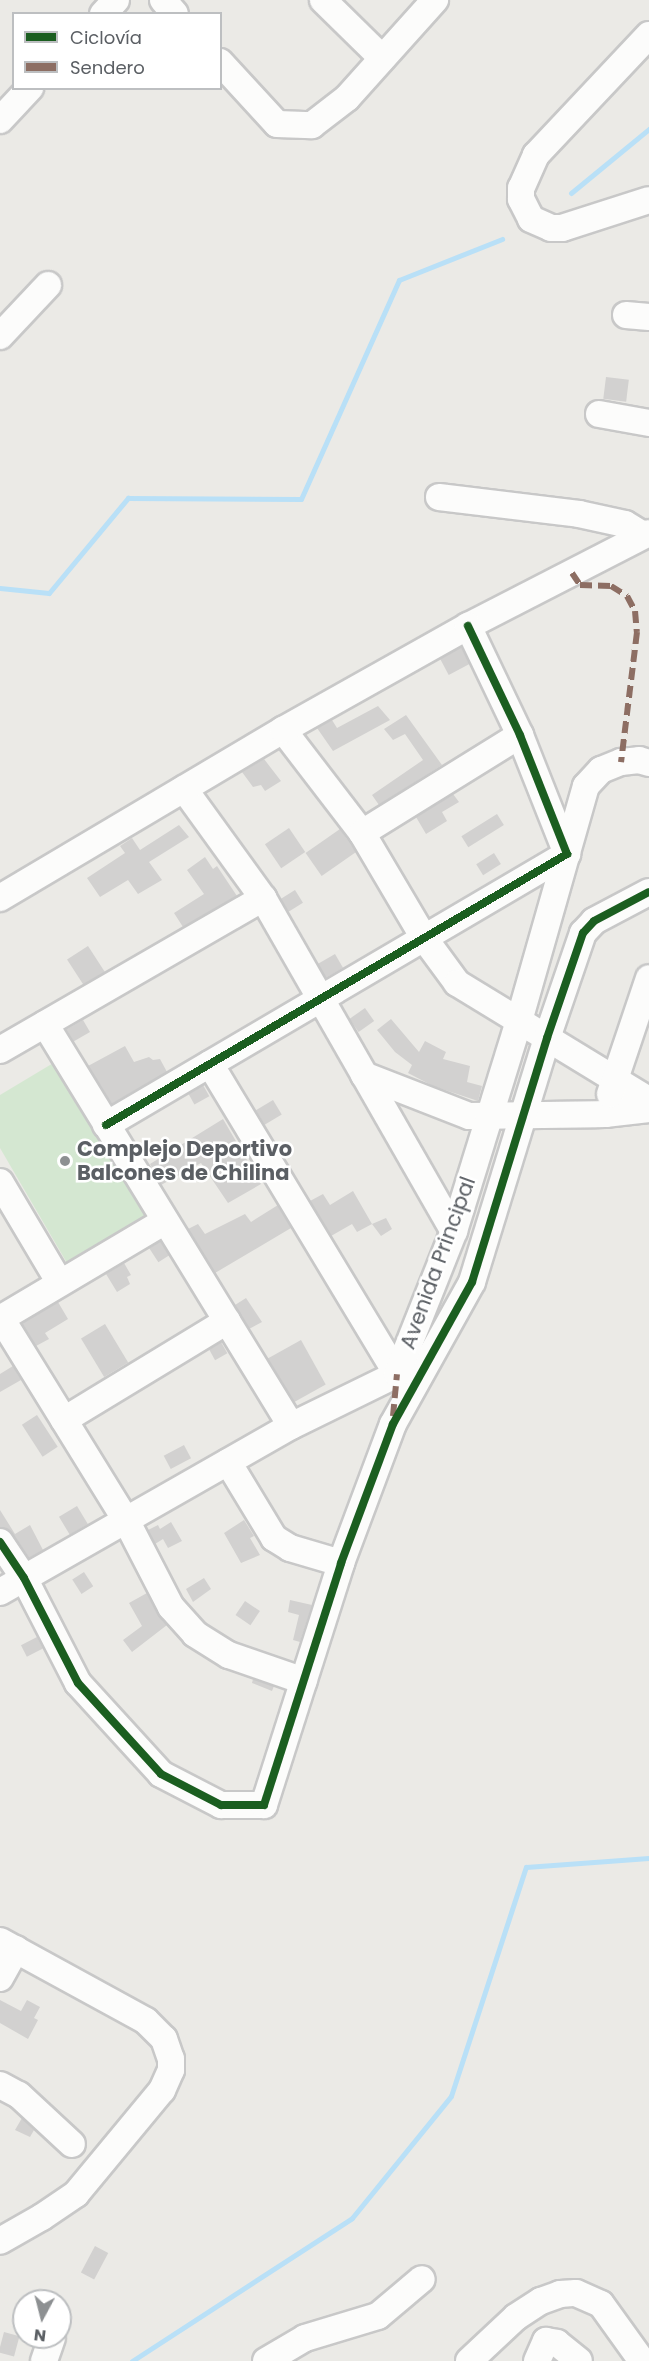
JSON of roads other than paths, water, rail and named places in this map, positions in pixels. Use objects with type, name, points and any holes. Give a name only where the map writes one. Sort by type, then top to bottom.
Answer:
[{"type":"street","points":[[105,12],[116,0]]},
{"type":"street","points":[[163,0],[173,12]]},
{"type":"street","points":[[323,0],[382,58]]},
{"type":"street","points":[[222,65],[277,124],[312,124],[347,98],[435,0]]},
{"type":"street","points":[[649,35],[536,155],[521,188],[521,199],[531,219],[551,228],[562,228],[649,200]]},
{"type":"street","points":[[0,120],[28,90]]},
{"type":"street","points":[[0,336],[48,285]]},
{"type":"street","points":[[599,414],[649,423]]},
{"type":"street","points":[[439,497],[579,513],[625,524],[646,534]]},
{"type":"street","points":[[0,898],[283,730],[468,626],[646,534]]},
{"type":"street","points":[[106,1125],[567,854],[520,735],[468,626]]},
{"type":"street","points":[[283,730],[362,833],[424,938],[457,983],[649,1100]]},
{"type":"street","points":[[362,833],[520,735]]},
{"type":"street","name":"Avenida Principal","points":[[0,1592],[291,1426],[397,1374],[454,1231],[519,1021],[586,786],[601,770],[621,762],[639,760],[649,763]]},
{"type":"street","points":[[184,789],[262,898],[454,1231]]},
{"type":"street","points":[[0,1542],[24,1578],[78,1683],[162,1774],[221,1805],[264,1804],[341,1563],[393,1424],[471,1282],[547,1038],[583,933],[594,921],[649,892]]},
{"type":"street","points":[[0,1050],[262,898]]},
{"type":"street","points":[[605,1114],[613,1078],[649,978]]},
{"type":"street","points":[[45,1024],[291,1426]]},
{"type":"street","points":[[210,1064],[397,1374]]},
{"type":"street","points":[[364,1075],[469,1116],[605,1114],[649,1109]]},
{"type":"street","points":[[1,1185],[60,1283]]},
{"type":"street","points":[[165,1221],[1,1318],[126,1520],[171,1607],[195,1634],[229,1655],[304,1681]]},
{"type":"street","points":[[64,1420],[227,1321]]},
{"type":"street","points":[[228,1462],[274,1538],[290,1548],[341,1563]]},
{"type":"street","points":[[0,1978],[8,1945],[146,2020],[169,2049],[171,2070],[162,2090],[76,2194],[0,2241]]},
{"type":"street","points":[[0,2085],[19,2095],[72,2144]]},
{"type":"street","points":[[266,2361],[305,2338],[378,2316],[422,2279]]},
{"type":"street","points":[[469,2361],[516,2317],[542,2301],[560,2294],[576,2293],[601,2304],[642,2361]]},
{"type":"street","points":[[537,2361],[546,2342],[557,2343],[579,2361]]},
{"type":"waterway","points":[[571,193],[649,129]]},
{"type":"waterway","points":[[0,588],[49,593],[128,498],[301,499],[399,280],[502,239]]},
{"type":"waterway","points":[[132,2361],[352,2218],[451,2096],[526,1867],[649,1858]]},
{"type":"place","name":"Complejo Deportivo Balcones de Chilina","points":[[65,1161]]}]
